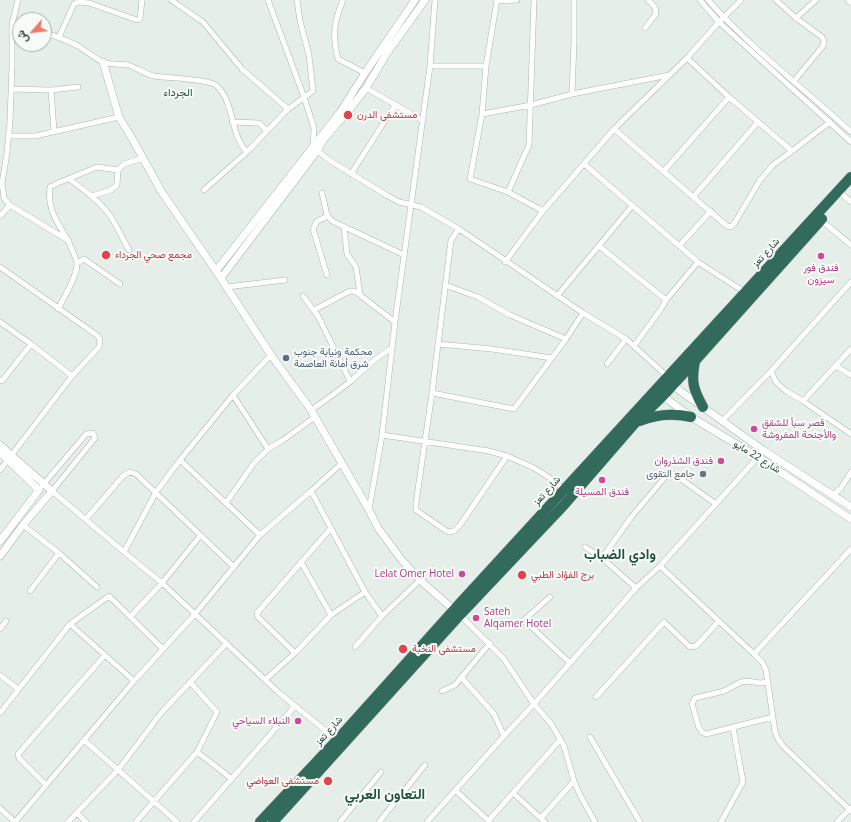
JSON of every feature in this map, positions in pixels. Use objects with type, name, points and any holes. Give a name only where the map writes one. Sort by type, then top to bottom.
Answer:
[{"type":"highway","name":"شارع تعز","points":[[560,502],[564,490],[670,381],[746,292],[851,177]]},
{"type":"highway","name":"شارع تعز","points":[[260,822],[560,502],[662,396],[670,381],[695,361],[821,220],[847,198],[851,187]]},
{"type":"highway","points":[[695,361],[692,380],[695,393],[703,407]]},
{"type":"highway","points":[[636,422],[662,414],[678,414],[691,417]]},
{"type":"highway","name":"شارع تعز","points":[[273,822],[457,613]]},
{"type":"street","points":[[15,12],[18,0]]},
{"type":"street","points":[[60,37],[74,4],[78,2],[89,3],[137,20],[140,19],[142,0]]},
{"type":"street","points":[[171,0],[203,22],[242,69],[288,109]]},
{"type":"street","points":[[268,0],[314,128],[315,149],[351,174],[399,202],[421,207],[459,230],[583,313],[626,339],[670,381]]},
{"type":"street","points":[[204,190],[247,152],[288,109],[313,90],[309,55],[300,21],[297,0]]},
{"type":"street","points":[[343,0],[336,17],[334,32],[334,45],[338,59],[365,73]]},
{"type":"street","points":[[218,274],[315,149],[415,0]]},
{"type":"street","points":[[315,149],[366,88],[388,52],[426,0]]},
{"type":"street","points":[[369,510],[382,435],[410,205],[430,66],[435,0]]},
{"type":"street","points":[[517,0],[497,1],[486,66],[482,114],[470,179],[508,192],[543,211]]},
{"type":"street","points":[[508,192],[529,145],[534,0]]},
{"type":"street","points":[[572,94],[574,0]]},
{"type":"street","points":[[645,28],[656,14],[655,7],[648,0]]},
{"type":"street","points":[[700,0],[719,22],[851,142]]},
{"type":"street","points":[[708,0],[724,18],[752,44],[851,132]]},
{"type":"street","points":[[505,262],[543,211],[614,129],[688,58],[719,22],[741,0]]},
{"type":"street","points":[[776,0],[796,18],[822,37],[824,41],[823,46],[794,81]]},
{"type":"street","points":[[796,18],[816,0]]},
{"type":"street","points":[[848,0],[851,3]]},
{"type":"street","points":[[12,24],[11,89],[7,153],[2,183],[4,198],[10,205],[69,241]]},
{"type":"street","points":[[52,35],[60,37],[78,46],[103,62],[128,66],[152,76],[204,81],[215,84],[223,92],[230,110],[236,135],[247,152]]},
{"type":"street","points":[[688,58],[729,97],[792,151]]},
{"type":"street","points":[[103,62],[119,117],[161,192],[227,287],[271,355],[311,410],[378,528],[401,559],[420,580],[490,643],[504,659],[534,704],[552,725],[564,746],[574,781],[595,822]]},
{"type":"street","points":[[430,66],[486,66]]},
{"type":"street","points":[[482,114],[531,105],[572,94],[670,75]]},
{"type":"street","points":[[11,89],[51,90],[78,87]]},
{"type":"street","points":[[366,88],[422,120]]},
{"type":"street","points":[[51,90],[54,132]]},
{"type":"street","points":[[664,171],[729,97]]},
{"type":"street","points":[[351,174],[395,105]]},
{"type":"street","points":[[8,136],[35,136],[119,117]]},
{"type":"street","points":[[232,122],[258,123],[267,131]]},
{"type":"street","points":[[694,196],[758,122]]},
{"type":"street","points":[[614,129],[731,227],[760,180],[773,165],[830,122]]},
{"type":"street","points":[[92,196],[111,190],[117,185],[118,170],[124,164],[143,158]]},
{"type":"street","points":[[584,164],[698,262],[746,292]]},
{"type":"street","points":[[58,309],[74,276],[77,263],[69,241],[54,218],[49,196],[50,187],[58,182],[97,167],[118,170]]},
{"type":"street","points":[[69,179],[92,196],[110,217],[129,250]]},
{"type":"street","points":[[322,193],[328,216],[332,221],[404,255]]},
{"type":"street","points":[[0,216],[10,205]]},
{"type":"street","points":[[558,296],[632,206]]},
{"type":"street","points":[[679,246],[711,211]]},
{"type":"street","points":[[327,274],[314,229],[317,221],[328,216]]},
{"type":"street","points":[[821,220],[851,245]]},
{"type":"street","points":[[344,226],[347,254],[356,267],[360,295]]},
{"type":"street","points":[[459,230],[451,240],[416,510],[448,532],[454,531],[460,525],[507,456]]},
{"type":"street","points":[[599,246],[666,300]]},
{"type":"street","points":[[77,263],[84,259],[120,284]]},
{"type":"street","points":[[634,346],[666,300],[698,262]]},
{"type":"street","points":[[0,470],[72,376],[99,347],[100,340],[98,336],[1,270]]},
{"type":"street","points":[[227,287],[285,280]]},
{"type":"street","points":[[722,421],[771,371],[851,282]]},
{"type":"street","points":[[445,286],[478,297],[510,314],[566,340]]},
{"type":"street","points":[[314,310],[349,291],[354,291],[395,322]]},
{"type":"street","points":[[303,296],[326,329],[350,381]]},
{"type":"street","points":[[432,393],[514,409],[566,340],[583,313]]},
{"type":"street","points":[[0,322],[72,376]]},
{"type":"street","points":[[607,364],[626,339]]},
{"type":"street","points":[[1,382],[31,344]]},
{"type":"street","points":[[438,344],[492,349],[552,358]]},
{"type":"street","points":[[311,410],[350,381],[375,359],[392,348]]},
{"type":"street","points":[[803,401],[851,349]]},
{"type":"street","points":[[124,552],[156,492],[233,395],[271,355]]},
{"type":"street","points":[[836,366],[851,375]]},
{"type":"street","points":[[771,371],[776,382],[786,391],[851,434]]},
{"type":"street","name":"شارع 22 مايو","points":[[670,381],[703,407],[763,450],[851,507]]},
{"type":"street","points":[[233,395],[268,449]]},
{"type":"street","name":"شارع 22 مايو","points":[[662,396],[691,417],[758,457],[851,519]]},
{"type":"street","points":[[226,503],[254,463],[268,449],[315,417]]},
{"type":"street","points":[[0,541],[41,487],[86,434],[93,433],[95,438],[23,525],[0,556]]},
{"type":"street","points":[[382,435],[489,451],[507,456],[534,468],[553,480],[564,490]]},
{"type":"street","points":[[0,445],[10,458],[41,487],[86,520],[162,583],[265,680],[337,740]]},
{"type":"street","points":[[426,822],[534,704],[636,588],[660,566],[763,450]]},
{"type":"street","points":[[0,452],[10,458]]},
{"type":"street","points":[[180,460],[260,535]]},
{"type":"street","points":[[0,808],[15,822],[134,680],[194,614],[260,535],[312,491],[342,463]]},
{"type":"street","points":[[86,520],[123,476],[130,472],[136,474],[156,492],[200,536],[234,567]]},
{"type":"street","points":[[828,504],[841,488],[851,472]]},
{"type":"street","points":[[602,558],[632,516],[669,474],[674,474],[716,504]]},
{"type":"street","points":[[312,491],[365,592],[382,616]]},
{"type":"street","points":[[23,525],[97,586]]},
{"type":"street","points":[[295,653],[258,617],[257,613],[331,528]]},
{"type":"street","points":[[130,617],[162,583],[200,536]]},
{"type":"street","points":[[585,547],[602,558],[636,588]]},
{"type":"street","points":[[754,654],[851,550]]},
{"type":"street","points":[[30,591],[58,553]]},
{"type":"street","points":[[301,562],[331,615]]},
{"type":"street","points":[[660,566],[762,662],[766,670],[775,732],[778,739],[783,746],[850,809],[837,822]]},
{"type":"street","points":[[355,647],[382,616],[420,580]]},
{"type":"street","points":[[265,680],[295,653],[331,615],[365,592]]},
{"type":"street","points":[[0,713],[70,624],[109,596],[163,649]]},
{"type":"street","points":[[550,597],[524,620],[570,663]]},
{"type":"street","points":[[0,629],[6,621]]},
{"type":"street","points":[[596,697],[664,622],[690,647],[696,646],[719,621]]},
{"type":"street","points":[[70,624],[134,680]]},
{"type":"street","points":[[442,691],[455,685],[490,643]]},
{"type":"street","points":[[68,822],[118,770],[161,713],[226,644]]},
{"type":"street","points":[[46,785],[19,758],[18,754],[105,655]]},
{"type":"street","points":[[0,675],[18,690]]},
{"type":"street","points":[[461,677],[494,714],[504,736]]},
{"type":"street","points":[[136,822],[197,752],[217,712],[190,682]]},
{"type":"street","points":[[768,682],[741,682],[724,691],[698,697],[692,704],[699,728],[702,733],[706,734],[773,717]]},
{"type":"street","points":[[194,822],[295,706]]},
{"type":"street","points":[[721,822],[743,782],[733,727]]},
{"type":"street","points":[[590,737],[640,822]]},
{"type":"street","points":[[84,740],[177,822]]},
{"type":"street","points":[[455,790],[489,821],[560,740]]},
{"type":"street","points":[[197,752],[232,778]]},
{"type":"street","points":[[379,822],[425,765]]},
{"type":"street","points":[[340,822],[381,772]]},
{"type":"street","points":[[513,793],[543,820],[574,781]]},
{"type":"street","points":[[76,813],[86,822]]},
{"type":"place","name":"مستشفى الدرن","points":[[348,115]]},
{"type":"place","name":"مجمع صحي الجرداء","points":[[106,255]]},
{"type":"place","name":"فندق فور سيزون","points":[[821,256]]},
{"type":"place","name":"محكمة ونيابة جنوب شرق أمانة العاصمة","points":[[286,358]]},
{"type":"place","name":"قصر سبأ للشقق والأجنحة المفروشة","points":[[754,429]]},
{"type":"place","name":"فندق الشذروان","points":[[721,461]]},
{"type":"place","name":"جامع التقوى","points":[[703,474]]},
{"type":"place","name":"فندق المسيلة","points":[[602,480]]},
{"type":"place","name":"Lelat Omer Hotel","points":[[462,574]]},
{"type":"place","name":"برج الفؤاد الطبي","points":[[522,575]]},
{"type":"place","name":"Sateh Alqamer Hotel","points":[[476,618]]},
{"type":"place","name":"مستشفى النخبة","points":[[403,649]]},
{"type":"place","name":"النبلاء السياحي","points":[[298,721]]},
{"type":"place","name":"مستشفى العواضي","points":[[328,781]]},
{"type":"district","name":"الجرداء","points":[[178,93]]},
{"type":"district","name":"وادي الضباب","points":[[620,555]]},
{"type":"district","name":"التعاون العربي","points":[[385,795]]}]
